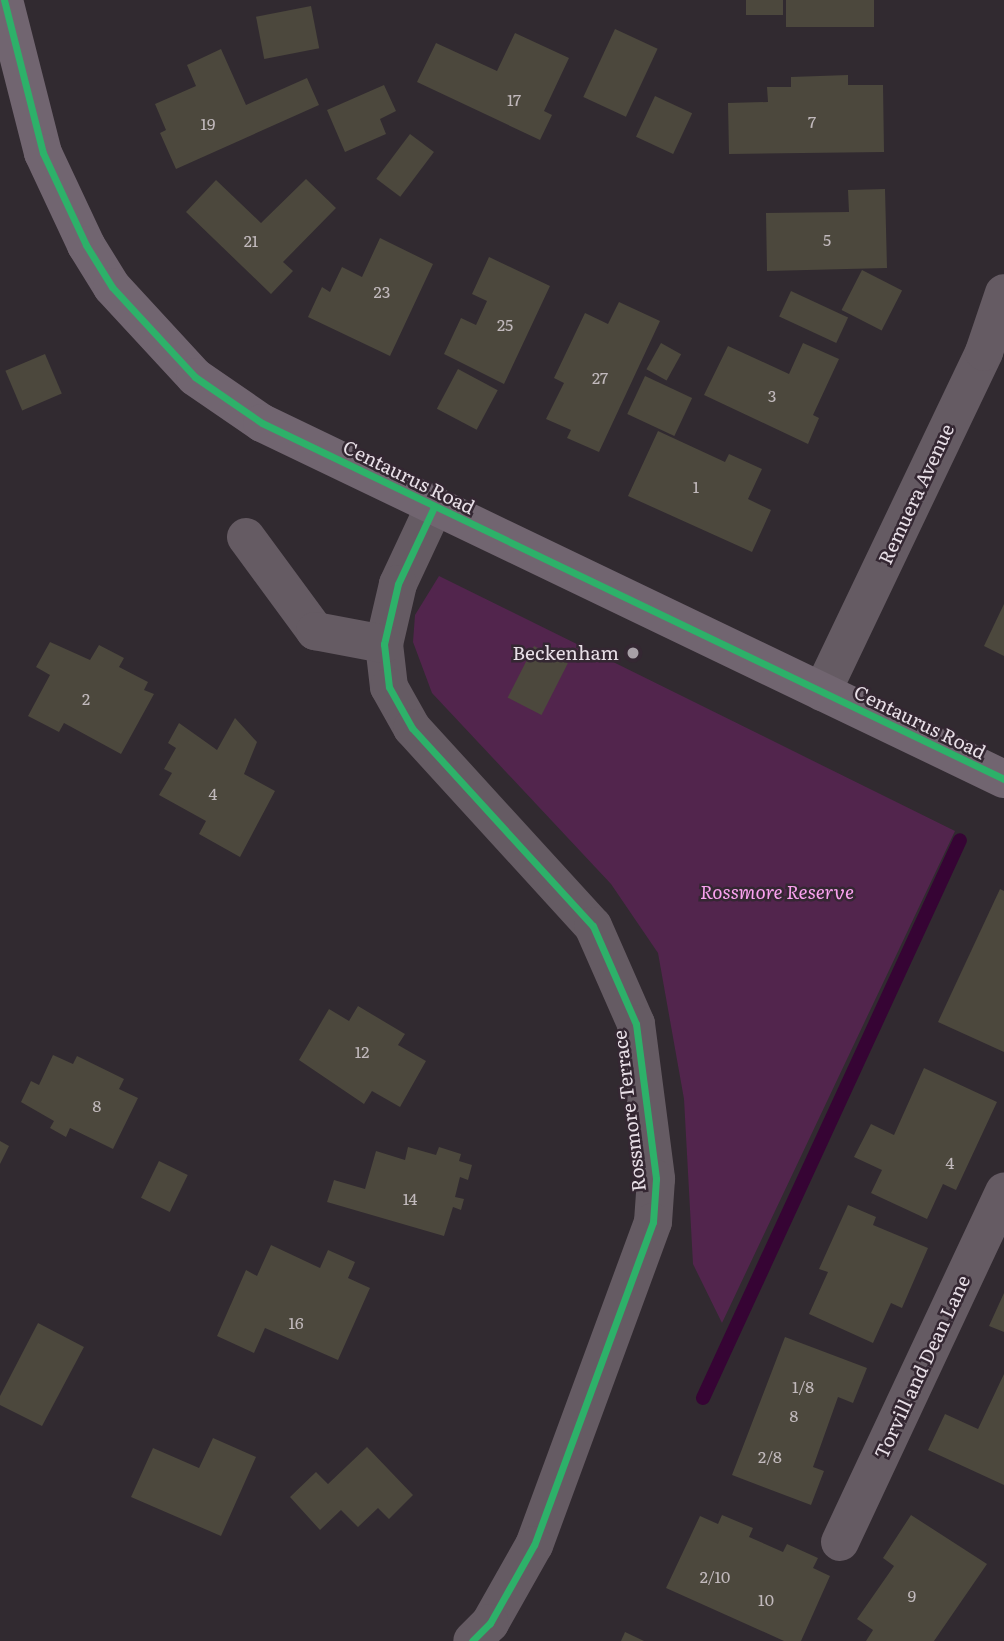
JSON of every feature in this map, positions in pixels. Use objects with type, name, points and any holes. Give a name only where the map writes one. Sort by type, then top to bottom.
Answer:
[{"type":"main road","name":"Centaurus Road","points":[[4,0],[43,153],[86,245],[112,287],[195,377],[262,423],[1004,779]]},
{"type":"street","name":"Remuera Avenue","points":[[822,692],[984,352],[1004,293]]},
{"type":"street","name":"Rossmore Terrace","points":[[434,507],[398,584],[384,644],[389,687],[412,728],[593,926],[636,1024],[656,1179],[653,1222],[534,1545],[490,1623],[472,1641]]},
{"type":"street","points":[[246,537],[315,631],[384,644]]},
{"type":"street","name":"Torvill and Dean Lane","points":[[840,1542],[1004,1192]]},
{"type":"green space","name":"Rossmore Reserve","points":[[439,576],[955,831],[722,1323],[693,1264],[684,1099],[658,953],[611,884],[432,693],[413,642],[415,615]]},
{"type":"building","points":[[746,0],[783,0],[783,15],[746,15]]},
{"type":"building","points":[[786,0],[874,0],[874,27],[786,27]]},
{"type":"building","points":[[311,6],[319,48],[264,59],[256,17]]},
{"type":"building","points":[[615,29],[658,49],[626,117],[583,97]]},
{"type":"building","points":[[515,33],[569,58],[544,111],[552,115],[540,140],[417,82],[436,43],[497,71]]},
{"type":"building","points":[[221,49],[246,105],[307,78],[319,105],[176,169],[160,133],[166,130],[155,104],[196,86],[187,65]]},
{"type":"building","points":[[848,75],[848,85],[883,85],[884,152],[729,154],[728,103],[768,102],[767,87],[791,87],[791,77]]},
{"type":"building","points":[[384,85],[396,111],[380,119],[386,134],[345,152],[327,110]]},
{"type":"building","points":[[655,96],[692,113],[673,154],[636,137]]},
{"type":"building","points":[[410,134],[434,152],[400,197],[376,179]]},
{"type":"building","points":[[306,179],[336,208],[283,262],[293,271],[271,294],[186,212],[216,180],[261,223]]},
{"type":"building","points":[[885,189],[887,268],[767,271],[766,213],[849,212],[848,190]]},
{"type":"building","points":[[380,238],[433,264],[390,356],[308,317],[322,287],[330,292],[342,267],[362,277]]},
{"type":"building","points":[[489,257],[550,286],[504,384],[444,354],[461,318],[476,325],[487,301],[472,294]]},
{"type":"building","points":[[862,270],[902,290],[882,331],[842,310]]},
{"type":"building","points":[[791,291],[848,318],[836,343],[779,316]]},
{"type":"building","points":[[619,302],[660,321],[599,452],[567,438],[571,430],[546,419],[564,383],[554,378],[585,313],[608,324]]},
{"type":"building","points":[[661,343],[681,354],[667,380],[646,369]]},
{"type":"building","points":[[803,343],[839,359],[813,415],[819,418],[808,444],[704,395],[728,346],[789,374]]},
{"type":"building","points":[[45,354],[62,394],[22,410],[5,371]]},
{"type":"building","points":[[458,369],[498,390],[477,430],[437,409]]},
{"type":"building","points":[[645,376],[692,398],[674,436],[627,414]]},
{"type":"building","points":[[658,431],[725,462],[729,454],[762,469],[748,499],[771,510],[752,552],[628,496]]},
{"type":"building","points":[[1004,604],[1004,656],[984,646]]},
{"type":"building","points":[[50,642],[90,660],[99,645],[124,658],[119,667],[148,682],[144,690],[154,694],[121,754],[64,723],[59,732],[28,716],[50,675],[36,667]]},
{"type":"building","points":[[534,646],[568,663],[542,715],[508,698]]},
{"type":"building","points":[[235,718],[257,742],[244,774],[275,791],[240,857],[199,834],[206,821],[159,795],[172,773],[164,769],[176,748],[168,743],[179,723],[217,750]]},
{"type":"building","points":[[1000,889],[1004,891],[1004,1052],[938,1022]]},
{"type":"building","points":[[358,1006],[405,1034],[398,1045],[426,1061],[400,1107],[372,1091],[364,1104],[299,1060],[329,1009],[349,1021]]},
{"type":"building","points":[[53,1055],[73,1064],[77,1056],[124,1079],[119,1089],[138,1098],[113,1149],[70,1128],[66,1137],[50,1128],[54,1121],[21,1102],[31,1081],[39,1085]]},
{"type":"building","points":[[924,1068],[997,1102],[956,1190],[943,1184],[927,1219],[871,1193],[882,1170],[854,1157],[871,1124],[894,1135]]},
{"type":"building","points":[[0,1141],[9,1146],[0,1164]]},
{"type":"building","points":[[408,1147],[436,1155],[439,1147],[461,1154],[459,1161],[472,1165],[468,1180],[460,1177],[455,1197],[464,1199],[461,1210],[453,1207],[444,1236],[327,1202],[334,1180],[365,1189],[376,1151],[405,1160]]},
{"type":"building","points":[[159,1161],[188,1175],[170,1212],[141,1198]]},
{"type":"building","points":[[848,1205],[876,1217],[873,1225],[928,1248],[902,1308],[891,1303],[873,1343],[809,1314],[828,1272],[819,1269]]},
{"type":"building","points":[[271,1245],[320,1268],[328,1250],[355,1262],[348,1278],[370,1288],[338,1360],[265,1328],[254,1353],[217,1336],[246,1270],[257,1276]]},
{"type":"building","points":[[1004,1293],[1004,1332],[989,1326]]},
{"type":"building","points":[[38,1323],[84,1347],[42,1426],[0,1405],[0,1396]]},
{"type":"building","points":[[785,1337],[867,1368],[853,1403],[838,1397],[813,1467],[824,1471],[811,1505],[732,1475]]},
{"type":"building","points":[[1004,1374],[1004,1485],[928,1450],[945,1414],[978,1429]]},
{"type":"building","points":[[213,1438],[256,1457],[221,1536],[131,1497],[153,1448],[199,1468]]},
{"type":"building","points":[[367,1447],[413,1495],[389,1519],[378,1508],[358,1527],[341,1510],[320,1530],[290,1497],[316,1472],[328,1484]]},
{"type":"building","points":[[722,1515],[753,1528],[749,1537],[783,1552],[787,1544],[818,1558],[813,1568],[830,1576],[801,1641],[784,1641],[666,1588],[700,1516],[718,1524]]},
{"type":"building","points":[[911,1515],[987,1564],[934,1641],[866,1641],[873,1630],[857,1619],[894,1566],[883,1558]]},
{"type":"building","points":[[625,1632],[644,1641],[621,1641]]},
{"type":"waterway","points":[[703,1398],[960,840]]},
{"type":"cycle path","points":[[4,0],[43,153],[86,245],[112,287],[195,377],[262,423],[1004,779]]},
{"type":"cycle path","points":[[434,507],[398,584],[384,644],[389,687],[412,728],[593,926],[636,1024],[656,1179],[653,1222],[534,1545],[490,1623],[472,1641]]},
{"type":"place","name":"Beckenham","points":[[633,653]]}]
